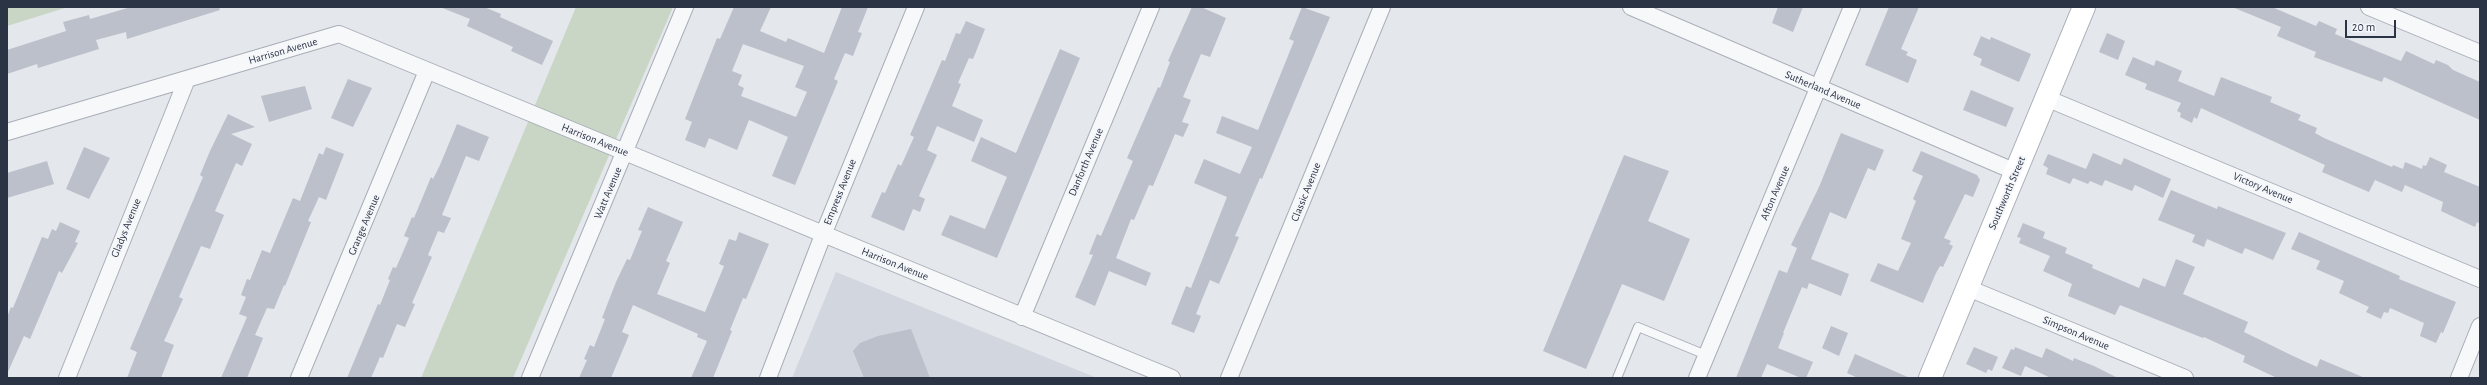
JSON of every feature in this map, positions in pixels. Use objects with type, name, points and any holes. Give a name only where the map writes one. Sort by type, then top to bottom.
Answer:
[{"type":"main road","name":"Southworth Street","points":[[1930,378],[2084,7]]},
{"type":"street","name":"Watt Avenue","points":[[530,378],[685,7]]},
{"type":"street","name":"Empress Avenue","points":[[768,378],[823,234],[916,7]]},
{"type":"street","name":"Danforth Avenue","points":[[1022,317],[1151,7]]},
{"type":"street","name":"Classic Avenue","points":[[1229,378],[1382,7]]},
{"type":"street","name":"Sutherland Avenue","points":[[1631,7],[2016,172]]},
{"type":"street","name":"Afton Avenue","points":[[1697,378],[1852,7]]},
{"type":"street","points":[[2369,7],[2480,53]]},
{"type":"street","name":"Harrison Avenue","points":[[7,132],[339,34],[1172,378]]},
{"type":"street","name":"Grange Avenue","points":[[299,378],[427,71]]},
{"type":"street","name":"Gladys Avenue","points":[[67,378],[187,79]]},
{"type":"street","name":"Victory Avenue","points":[[2046,98],[2480,279]]},
{"type":"street","name":"Simpson Avenue","points":[[1968,288],[2185,378]]},
{"type":"street","points":[[2459,378],[2480,326]]},
{"type":"lane","points":[[1617,378],[1638,327],[1706,355]]},
{"type":"shaded area","points":[[836,272],[1097,378],[792,378]]},
{"type":"green space","points":[[7,7],[68,7],[7,26]]},
{"type":"green space","points":[[576,7],[673,7],[513,378],[421,378]]},
{"type":"building","points":[[131,7],[219,7],[220,10],[127,39],[126,32],[96,40],[99,49],[38,68],[37,64],[7,74],[7,50],[66,31],[63,22],[89,15],[90,19]]},
{"type":"building","points":[[440,7],[484,7],[501,14],[500,17],[553,41],[542,65],[511,51],[513,47],[467,26],[470,19]]},
{"type":"building","points":[[734,7],[771,7],[760,31],[786,42],[788,38],[824,53],[842,7],[868,7],[858,32],[862,33],[853,56],[845,53],[834,79],[838,81],[795,185],[772,176],[788,137],[749,120],[737,150],[709,138],[705,148],[685,140],[692,122],[685,119],[717,38],[720,39]],"holes":[[[743,44],[804,66],[795,87],[807,92],[796,117],[741,96],[744,88],[738,85],[742,75],[732,71]]]},
{"type":"building","points":[[1192,7],[1201,7],[1226,18],[1210,57],[1201,54],[1183,97],[1191,100],[1182,122],[1189,124],[1183,137],[1175,134],[1153,186],[1149,185],[1134,220],[1131,219],[1116,258],[1151,273],[1146,286],[1109,271],[1095,306],[1075,297],[1093,255],[1089,254],[1097,234],[1101,236],[1133,161],[1127,158],[1158,87],[1160,88],[1170,62],[1168,61]]},
{"type":"building","points":[[1302,7],[1330,17],[1262,179],[1260,178],[1235,236],[1239,237],[1219,284],[1210,280],[1196,314],[1201,316],[1194,333],[1171,324],[1186,286],[1191,288],[1227,197],[1194,183],[1204,159],[1240,174],[1252,147],[1216,133],[1222,116],[1258,130],[1294,41],[1289,39]]},
{"type":"building","points":[[1778,7],[1803,7],[1793,32],[1772,23]]},
{"type":"building","points":[[1889,7],[1919,7],[1901,49],[1908,52],[1906,55],[1917,60],[1908,83],[1865,65]]},
{"type":"building","points":[[2232,7],[2272,7],[2316,26],[2319,21],[2337,29],[2335,34],[2401,61],[2406,51],[2434,64],[2436,60],[2448,65],[2453,70],[2480,82],[2480,120],[2384,77],[2382,82],[2314,57],[2316,52],[2277,36],[2281,27]]},
{"type":"building","points":[[966,21],[985,29],[973,59],[969,58],[958,83],[961,84],[952,106],[983,120],[974,142],[937,126],[927,150],[937,155],[919,196],[925,199],[920,212],[913,209],[904,231],[871,217],[882,192],[885,193],[898,164],[901,166],[914,137],[910,135],[942,60],[945,61],[956,33],[960,34]]},
{"type":"building","points":[[2107,33],[2125,41],[2118,60],[2099,52]]},
{"type":"building","points":[[1981,36],[1990,40],[1991,37],[2031,54],[2019,82],[1980,65],[1982,59],[1973,55]]},
{"type":"building","points":[[1060,49],[1080,58],[997,258],[941,235],[950,215],[985,229],[1007,177],[971,161],[981,137],[1016,153]]},
{"type":"building","points":[[2133,57],[2154,66],[2156,60],[2182,71],[2178,81],[2214,96],[2221,77],[2272,97],[2270,102],[2301,115],[2298,120],[2317,128],[2315,133],[2392,167],[2393,165],[2403,169],[2405,162],[2422,169],[2423,165],[2426,166],[2430,157],[2447,165],[2444,172],[2480,187],[2480,224],[2477,222],[2475,227],[2441,211],[2443,202],[2405,185],[2402,192],[2375,180],[2369,192],[2322,172],[2325,165],[2201,108],[2197,119],[2194,117],[2192,123],[2180,117],[2181,113],[2177,111],[2181,103],[2145,89],[2147,84],[2125,75]]},
{"type":"building","points":[[348,79],[372,88],[353,127],[331,118]]},
{"type":"building","points":[[305,86],[312,109],[269,122],[261,96]]},
{"type":"building","points":[[1971,90],[2014,108],[2006,127],[1963,110]]},
{"type":"building","points":[[228,114],[255,127],[231,134],[252,144],[242,166],[236,163],[215,211],[224,215],[210,249],[201,246],[179,297],[183,299],[164,341],[174,345],[161,378],[127,378],[137,352],[130,349],[203,177],[200,175],[210,151]]},
{"type":"building","points":[[457,124],[489,137],[479,161],[466,156],[442,215],[451,218],[444,233],[438,231],[428,255],[432,257],[412,303],[415,304],[405,327],[397,324],[383,358],[380,357],[371,378],[347,378],[378,304],[380,305],[390,280],[388,279],[393,267],[396,268],[409,238],[404,236],[412,217],[414,218],[431,177],[433,179],[440,165]]},
{"type":"building","points":[[1841,133],[1884,150],[1875,171],[1868,168],[1846,219],[1830,212],[1811,259],[1849,274],[1841,296],[1809,283],[1807,289],[1802,287],[1783,333],[1778,348],[1813,362],[1806,378],[1801,378],[1767,364],[1761,378],[1736,378],[1779,270],[1787,273],[1797,248],[1791,245],[1819,187]]},
{"type":"building","points":[[84,147],[110,158],[89,199],[66,189]]},
{"type":"building","points":[[326,147],[344,154],[326,200],[319,197],[308,221],[311,222],[274,309],[267,308],[255,335],[263,338],[247,378],[221,378],[247,317],[239,314],[246,297],[241,295],[247,279],[250,280],[262,250],[270,253],[293,198],[300,201],[319,153],[323,155]]},
{"type":"building","points":[[1921,151],[1977,175],[1980,180],[1973,197],[1965,194],[1944,238],[1951,241],[1949,244],[1953,246],[1943,267],[1940,266],[1936,273],[1923,303],[1870,281],[1878,263],[1898,271],[1911,243],[1901,239],[1916,201],[1913,199],[1923,176],[1912,171]]},
{"type":"building","points":[[2093,153],[2121,165],[2124,158],[2171,179],[2163,198],[2135,185],[2132,191],[2105,180],[2102,186],[2090,181],[2088,184],[2073,178],[2070,184],[2046,174],[2048,168],[2043,165],[2048,154],[2086,169]]},
{"type":"building","points":[[1624,155],[1669,171],[1648,221],[1690,239],[1664,301],[1622,284],[1586,369],[1543,351]]},
{"type":"building","points":[[47,161],[54,184],[7,198],[7,173]]},
{"type":"building","points":[[2171,190],[2217,209],[2218,206],[2286,233],[2273,260],[2245,248],[2242,254],[2207,239],[2204,247],[2192,242],[2195,235],[2158,220]]},
{"type":"building","points":[[648,207],[683,222],[666,261],[670,263],[657,294],[705,312],[724,266],[719,264],[729,239],[736,241],[739,232],[769,244],[746,299],[743,298],[730,330],[732,331],[713,378],[691,378],[707,341],[697,337],[698,334],[633,305],[622,332],[629,335],[611,378],[579,378],[587,360],[584,359],[590,345],[594,347],[605,319],[602,318],[616,282],[627,259],[630,260],[642,231],[638,230]]},
{"type":"building","points":[[60,222],[80,231],[75,242],[78,243],[62,273],[59,271],[30,339],[24,336],[7,374],[7,317],[11,307],[13,308],[42,237],[48,239],[52,229],[56,231]]},
{"type":"building","points":[[2023,223],[2045,232],[2043,238],[2067,248],[2065,253],[2093,265],[2092,268],[2139,288],[2143,278],[2165,287],[2176,259],[2195,267],[2183,294],[2248,322],[2244,332],[2317,367],[2320,359],[2365,378],[2277,378],[2243,362],[2245,356],[2204,337],[2203,338],[2120,305],[2115,315],[2068,296],[2072,284],[2043,271],[2050,256],[2019,243],[2021,238],[2017,237]]},
{"type":"building","points":[[2299,232],[2400,276],[2399,279],[2456,302],[2443,333],[2441,332],[2436,343],[2420,336],[2424,323],[2390,308],[2388,313],[2384,312],[2381,319],[2366,312],[2369,307],[2339,293],[2344,281],[2316,269],[2320,261],[2291,249]]},
{"type":"building","points":[[1831,326],[1848,333],[1839,356],[1822,348]]},
{"type":"building","points":[[911,329],[930,378],[864,378],[853,351],[860,343],[878,336]]},
{"type":"building","points":[[1974,347],[1998,357],[1992,371],[1988,369],[1986,373],[1966,364]]},
{"type":"building","points":[[2015,347],[2042,358],[2046,348],[2073,361],[2074,358],[2094,366],[2118,378],[2051,378],[2025,366],[2021,376],[2002,368],[2011,349],[2014,350]]},
{"type":"building","points":[[1855,354],[1910,378],[1858,378],[1847,373]]}]
